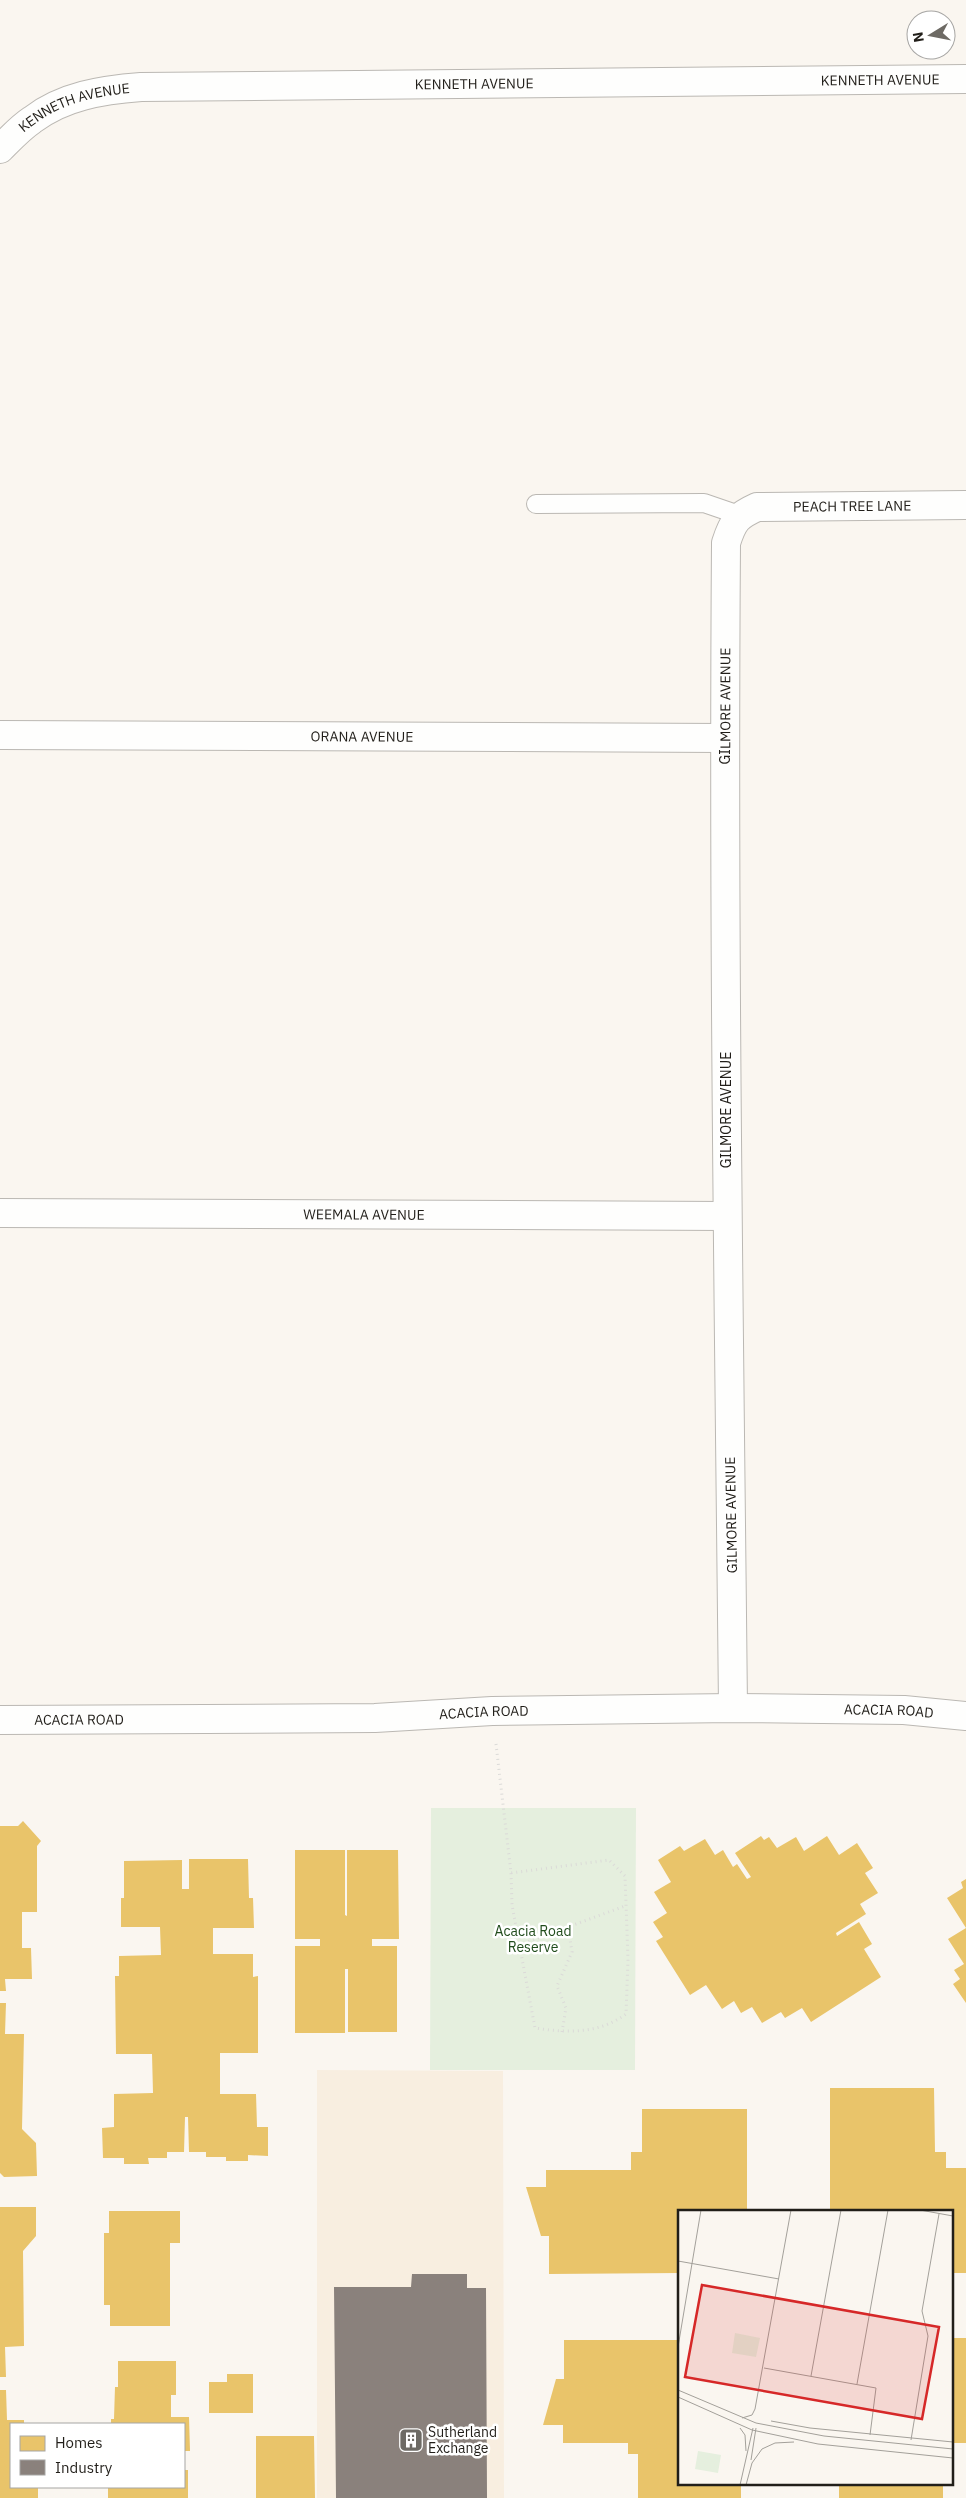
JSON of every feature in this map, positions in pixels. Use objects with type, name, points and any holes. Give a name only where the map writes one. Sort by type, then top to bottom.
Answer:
[{"type":"street","name":"KENNETH AVENUE","points":[[0,148],[32,120],[63,101],[106,90],[151,87],[966,79]]},
{"type":"street","name":"PEACH TREE LANE","points":[[739,515],[757,507],[773,506],[966,505]]},
{"type":"street","name":"GILMORE AVENUE","points":[[733,1708],[727,1216],[725,738],[726,543],[731,528],[739,515]]},
{"type":"street","name":"ORANA AVENUE","points":[[0,735],[725,738]]},
{"type":"street","name":"WEEMALA AVENUE","points":[[0,1214],[727,1216]]},
{"type":"street","name":"ACACIA ROAD","points":[[0,1720],[376,1718],[492,1711],[733,1708],[921,1711],[966,1716]]},
{"type":"lane","points":[[536,504],[704,503],[739,515]]},
{"type":"path","points":[[492,1711],[511,1873],[512,1905],[535,2028],[562,2032],[601,2028],[626,2014],[628,1960],[625,1876],[609,1860],[511,1873]]},
{"type":"path","points":[[519,1945],[625,1906]]},
{"type":"path","points":[[562,2032],[566,2008],[557,1986],[572,1952],[568,1927]]},
{"type":"shaded area","points":[[317,2070],[503,2071],[504,2498],[317,2498]]},
{"type":"green space","name":"Acacia Road Reserve","points":[[431,1808],[636,1808],[635,2070],[430,2070]]},
{"type":"building: Homes","points":[[23,1821],[41,1841],[37,1846],[37,1912],[22,1912],[22,1948],[31,1948],[32,1979],[5,1979],[6,1991],[0,1991],[0,1826],[18,1826]]},
{"type":"building: Homes","points":[[761,1836],[764,1840],[769,1837],[777,1848],[796,1837],[804,1851],[827,1836],[839,1855],[857,1843],[873,1868],[865,1873],[878,1893],[860,1904],[866,1914],[836,1933],[837,1936],[859,1922],[872,1944],[864,1949],[881,1977],[811,2022],[802,2008],[785,2018],[781,2012],[762,2023],[752,2007],[741,2013],[734,2001],[722,2009],[706,1985],[690,1995],[656,1941],[663,1937],[653,1922],[667,1913],[654,1892],[671,1882],[658,1860],[680,1846],[684,1851],[705,1839],[715,1855],[723,1850],[733,1867],[737,1864],[747,1879],[751,1877],[735,1853]]},
{"type":"building: Homes","points":[[295,1850],[345,1850],[345,1915],[347,1916],[347,1850],[398,1850],[399,1939],[372,1939],[372,1946],[397,1946],[397,2032],[348,2032],[348,1969],[345,1969],[345,2033],[295,2033],[295,1946],[320,1946],[320,1939],[295,1939]]},
{"type":"building: Homes","points":[[189,1859],[248,1859],[249,1898],[253,1898],[254,1928],[213,1928],[213,1954],[253,1954],[253,1977],[258,1976],[258,2053],[220,2053],[220,2094],[256,2094],[257,2127],[268,2127],[268,2156],[248,2155],[248,2161],[226,2161],[226,2157],[206,2157],[206,2152],[189,2152],[188,2117],[185,2117],[184,2152],[167,2152],[167,2158],[148,2158],[149,2164],[124,2164],[124,2158],[103,2158],[102,2128],[114,2127],[114,2094],[153,2093],[152,2054],[116,2054],[115,1976],[119,1976],[119,1956],[161,1955],[160,1927],[121,1927],[121,1898],[124,1898],[124,1861],[182,1860],[182,1889],[189,1889]]},
{"type":"building: Homes","points":[[966,1879],[966,1928],[947,1898],[963,1888],[961,1882]]},
{"type":"building: Homes","points":[[966,1928],[966,2003],[953,1984],[960,1979],[954,1970],[964,1964],[948,1939]]},
{"type":"building: Homes","points":[[0,2003],[6,2003],[5,2034],[24,2034],[22,2129],[36,2143],[37,2176],[4,2177],[0,2173]]},
{"type":"building: Homes","points":[[830,2088],[934,2088],[935,2152],[946,2152],[946,2168],[966,2168],[966,2273],[954,2273],[954,2210],[830,2210]]},
{"type":"building: Homes","points":[[642,2109],[747,2109],[747,2210],[678,2210],[678,2273],[549,2274],[549,2236],[541,2236],[526,2187],[546,2187],[546,2170],[631,2170],[631,2152],[642,2152]]},
{"type":"building: Homes","points":[[0,2207],[36,2207],[36,2236],[23,2251],[24,2346],[5,2347],[6,2377],[0,2377]]},
{"type":"building: Homes","points":[[109,2211],[180,2211],[180,2243],[170,2243],[170,2326],[110,2326],[110,2305],[104,2305],[104,2233],[109,2233]]},
{"type":"building: Homes","points":[[954,2338],[966,2338],[966,2443],[954,2443]]},
{"type":"building: Homes","points":[[564,2340],[678,2340],[678,2486],[741,2486],[741,2498],[638,2498],[638,2454],[628,2454],[628,2443],[563,2443],[563,2425],[543,2425],[556,2379],[564,2379]]},
{"type":"building: Homes","points":[[118,2361],[176,2361],[176,2395],[171,2395],[171,2417],[189,2417],[190,2451],[185,2451],[185,2423],[111,2423],[111,2419],[114,2419],[115,2387],[118,2387]]},
{"type":"building: Homes","points":[[227,2374],[253,2374],[253,2413],[209,2413],[209,2382],[227,2382]]},
{"type":"building: Homes","points":[[0,2390],[6,2390],[7,2420],[24,2420],[24,2423],[10,2423],[10,2488],[38,2488],[38,2498],[0,2498]]},
{"type":"building: Homes","points":[[256,2436],[314,2436],[315,2498],[256,2498]]},
{"type":"building: Homes","points":[[185,2470],[188,2470],[188,2498],[108,2498],[108,2488],[185,2488]]},
{"type":"building: Homes","points":[[839,2486],[943,2486],[943,2498],[839,2498]]},
{"type":"building: Industry","name":"Sutherland Exchange","points":[[412,2274],[467,2274],[467,2288],[486,2288],[487,2498],[336,2498],[334,2287],[411,2287]]},
{"type":"place","name":"Sutherland Exchange","points":[[411,2440]]}]
